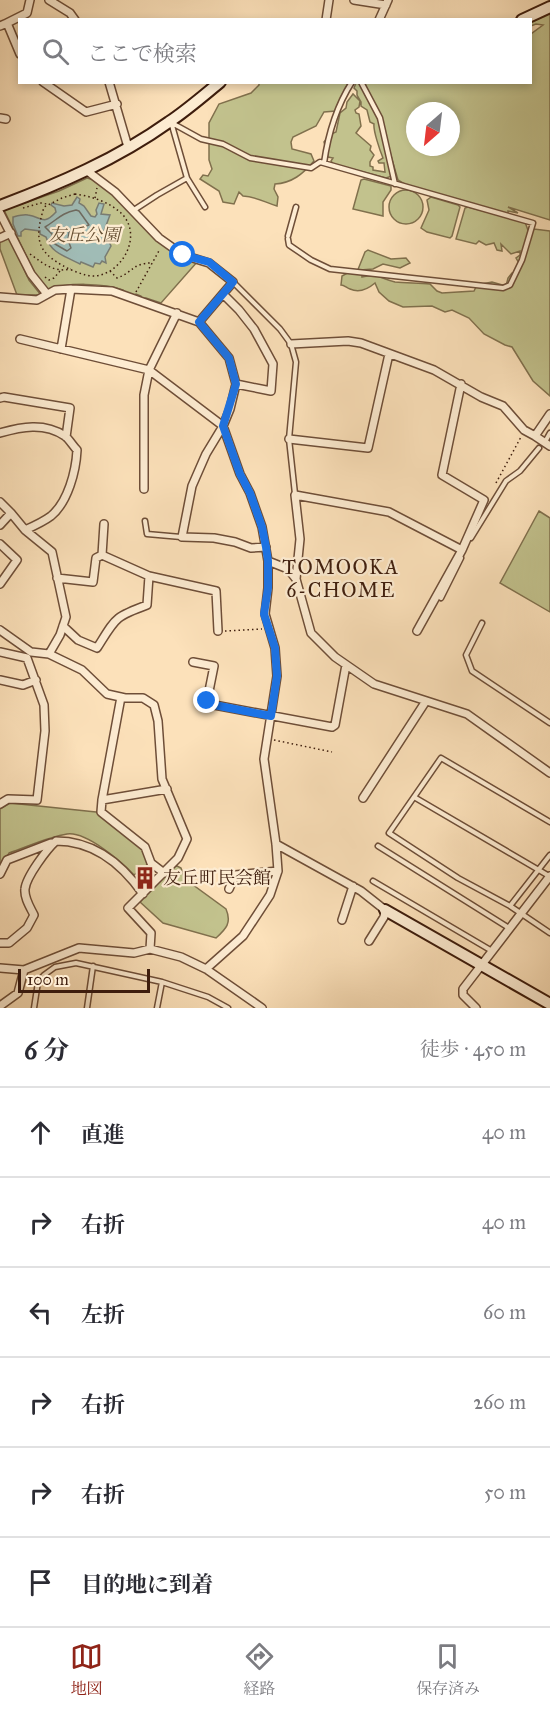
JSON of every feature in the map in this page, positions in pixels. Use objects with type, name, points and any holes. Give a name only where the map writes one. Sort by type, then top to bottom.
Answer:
[{"type":"street","points":[[18,51],[3,25],[27,13],[30,0]]},
{"type":"street","points":[[49,0],[66,10],[73,18]]},
{"type":"street","points":[[326,18],[329,0]]},
{"type":"street","points":[[354,0],[387,3],[380,18]]},
{"type":"street","points":[[526,18],[550,7]]},
{"type":"street","points":[[46,84],[86,112],[117,104]]},
{"type":"street","points":[[111,84],[128,147]]},
{"type":"street","points":[[0,206],[57,185],[87,170],[171,121],[217,84]]},
{"type":"street","points":[[87,170],[115,192],[164,242],[183,255],[209,262],[233,282],[199,322]]},
{"type":"street","points":[[0,213],[31,274],[47,294]]},
{"type":"street","points":[[0,238],[11,232]]},
{"type":"street","points":[[61,349],[71,289]]},
{"type":"street","points":[[0,297],[37,300],[47,294],[71,289],[112,291],[199,322],[229,358],[236,384],[223,426],[206,454],[192,486],[182,537],[214,538],[251,548],[266,547]]},
{"type":"street","points":[[223,294],[254,329],[273,364],[272,391],[236,384]]},
{"type":"street","points":[[144,489],[144,395],[149,370],[177,313]]},
{"type":"street","points":[[20,339],[149,370],[223,426],[259,519],[268,561],[268,588],[264,614],[275,648],[277,676],[264,759],[278,871],[270,895],[243,936],[206,969]]},
{"type":"street","points":[[291,344],[348,340],[434,370],[481,397],[504,406],[524,430],[535,436],[545,446]]},
{"type":"street","points":[[289,439],[368,448],[389,354]]},
{"type":"street","points":[[417,631],[462,549],[484,500],[442,475],[460,384]]},
{"type":"street","points":[[0,398],[70,408],[66,437]]},
{"type":"street","points":[[535,436],[550,414]]},
{"type":"street","points":[[0,434],[26,426],[45,428],[66,437],[77,450],[74,479],[56,511],[25,530]]},
{"type":"street","points":[[462,549],[389,512],[296,495],[300,539],[296,579],[311,633],[346,665],[374,684],[467,714],[550,772]]},
{"type":"street","points":[[0,502],[25,530],[52,552],[66,617],[60,635],[48,654]]},
{"type":"street","points":[[0,525],[11,513]]},
{"type":"street","points":[[102,555],[104,524]]},
{"type":"street","points":[[0,544],[17,560],[0,584]]},
{"type":"street","points":[[57,578],[93,582],[96,558],[102,555]]},
{"type":"street","points":[[102,555],[149,576],[216,591],[218,631]]},
{"type":"street","points":[[268,561],[288,569],[296,579]]},
{"type":"street","points":[[63,626],[78,640],[98,648],[115,620],[121,615],[147,605],[149,576]]},
{"type":"street","points":[[0,630],[29,655],[44,705],[45,731],[37,800],[8,799],[0,804]]},
{"type":"street","points":[[0,652],[48,654],[81,670],[107,694],[143,698],[154,705],[158,721],[162,779],[187,839],[178,858],[128,908],[151,933],[150,949]]},
{"type":"street","points":[[193,662],[214,666],[207,701],[209,704],[334,727],[346,665]]},
{"type":"street","points":[[0,680],[23,685],[36,680]]},
{"type":"street","points":[[121,697],[101,812],[146,847],[151,863],[164,873]]},
{"type":"street","points":[[363,798],[426,701]]},
{"type":"street","points":[[102,800],[167,789]]},
{"type":"street","points":[[0,874],[7,860],[56,841],[73,841],[115,861],[132,878],[142,894]]},
{"type":"street","points":[[0,943],[9,943],[27,928],[34,915],[26,900],[25,887],[46,849],[56,841]]},
{"type":"street","points":[[276,844],[353,886],[385,910],[550,1004]]},
{"type":"street","points":[[229,889],[235,875],[278,871]]},
{"type":"street","points":[[476,1008],[464,995],[463,989],[550,876]]},
{"type":"street","points":[[342,920],[353,886]]},
{"type":"street","points":[[369,941],[384,917],[385,910]]},
{"type":"street","points":[[0,968],[24,970],[79,948],[134,953],[150,949],[181,957],[206,969],[262,1008]]},
{"type":"street","points":[[0,1006],[18,993],[24,970]]},
{"type":"lane","points":[[324,164],[333,121],[351,84]]},
{"type":"lane","points":[[362,84],[380,118],[395,184]]},
{"type":"lane","points":[[171,121],[178,128],[201,139],[223,144],[250,158],[311,168],[320,162],[533,223],[522,260],[510,285],[503,288],[330,269],[289,245],[288,237],[296,207]]},
{"type":"lane","points":[[171,121],[187,178],[205,207]]},
{"type":"lane","points":[[134,210],[187,178]]},
{"type":"lane","points":[[233,282],[274,322],[291,344],[296,363],[289,439],[296,495]]},
{"type":"lane","points":[[441,598],[473,534],[506,481],[520,471],[545,446],[550,433]]},
{"type":"lane","points":[[145,520],[147,534],[182,537]]},
{"type":"lane","points":[[482,623],[466,655],[472,671],[550,723]]},
{"type":"lane","points":[[550,822],[441,758],[389,833],[458,878],[510,906],[550,933]]},
{"type":"lane","points":[[414,797],[550,876]]},
{"type":"lane","points":[[378,846],[510,928]]},
{"type":"lane","points":[[510,906],[550,855]]},
{"type":"lane","points":[[374,881],[492,951]]},
{"type":"lane","points":[[34,1008],[38,982],[55,967],[76,963],[162,982],[208,997],[228,1008]]},
{"type":"lane","points":[[87,1008],[93,966]]},
{"type":"lane","points":[[157,1008],[162,982]]},
{"type":"path","points":[[94,180],[98,189],[95,199]]},
{"type":"path","points":[[68,195],[81,195],[95,199],[121,213],[130,228],[130,244],[121,262],[95,276],[57,263],[40,246],[38,230],[44,207],[68,195]]},
{"type":"path","points":[[132,298],[164,242]]},
{"type":"path","points":[[23,256],[30,254],[50,268],[72,269]]},
{"type":"path","points":[[109,270],[117,278],[125,276],[134,266],[141,263],[152,263]]},
{"type":"path","points":[[38,281],[45,277],[49,280],[54,278],[60,270]]},
{"type":"path","points":[[484,500],[489,498],[524,430]]},
{"type":"path","points":[[218,631],[268,629]]},
{"type":"path","points":[[266,738],[332,752]]},
{"type":"green space","points":[[550,13],[550,220],[508,207],[518,213],[508,211],[508,214],[406,185],[398,180],[380,118],[363,84],[532,84],[532,33],[543,25],[532,26],[532,21]]},
{"type":"green space","points":[[348,84],[336,111],[324,112],[316,126],[293,137],[292,149],[311,154],[314,161],[297,177],[275,184],[274,189],[278,197],[277,206],[243,196],[239,192],[234,204],[223,202],[219,191],[200,179],[203,175],[208,176],[212,169],[209,160],[209,123],[219,104],[251,93],[259,85]]},
{"type":"green space","points":[[356,84],[361,84],[379,119],[392,176],[386,178],[333,164],[331,161],[333,158],[328,157],[324,142],[336,132],[340,113],[346,108],[353,94],[360,101],[359,107],[355,110],[359,114],[361,126],[356,133],[371,146],[370,150],[374,155],[370,166],[373,170],[385,172],[384,163],[378,161],[383,158],[374,124],[370,122],[367,110],[361,106],[361,102],[357,95],[357,91],[354,88]]},
{"type":"green space","name":"友丘公園","points":[[87,178],[116,195],[157,239],[198,261],[161,303],[146,298],[142,299],[136,294],[132,296],[123,293],[123,290],[106,286],[85,284],[48,290],[35,274],[4,210],[59,191]]},
{"type":"green space","points":[[361,180],[391,186],[383,202],[383,216],[353,209]]},
{"type":"green space","points":[[406,190],[418,195],[423,207],[418,219],[406,224],[394,219],[389,207],[394,195]]},
{"type":"green space","points":[[431,197],[460,207],[450,238],[427,232],[421,228],[429,210],[427,200]]},
{"type":"green space","points":[[465,208],[525,222],[529,233],[534,229],[550,231],[550,396],[533,381],[512,347],[484,334],[469,318],[452,310],[445,312],[432,306],[403,307],[389,301],[379,292],[375,283],[360,290],[341,285],[342,276],[351,271],[357,272],[368,250],[391,259],[406,258],[410,263],[400,268],[383,264],[373,269],[361,270],[362,277],[376,276],[395,282],[430,284],[442,293],[474,291],[477,285],[492,282],[506,286],[512,273],[517,273],[520,265],[516,258],[520,255],[520,251],[511,254],[501,244],[502,251],[497,250],[494,243],[486,245],[479,241],[476,244],[456,239]]},
{"type":"green space","points":[[10,238],[29,280],[41,295],[17,295],[0,249],[0,241]]},
{"type":"green space","points":[[539,511],[550,518],[550,612],[500,583]]},
{"type":"green space","points":[[10,803],[96,812],[144,849],[149,863],[134,875],[93,842],[75,834],[67,834],[9,853],[0,869],[0,809]]},
{"type":"green space","points":[[173,867],[181,868],[185,879],[226,909],[227,925],[216,938],[163,923],[140,902]]},
{"type":"water","points":[[77,197],[80,199],[79,203],[91,216],[95,217],[97,214],[99,203],[104,204],[101,214],[110,215],[104,231],[111,246],[105,257],[106,263],[102,261],[100,264],[95,263],[93,267],[65,257],[48,243],[40,231],[25,229],[21,232],[21,236],[18,236],[13,217],[26,215],[45,220],[56,212],[52,203],[72,205]]},
{"type":"place","name":"友丘町民会館","points":[[145,878]]},
{"type":"district","name":"TOMOOKA 6-CHOME","points":[[341,578]]},
{"type":"route","points":[[183,255],[209,262],[233,282],[199,322],[229,358],[236,384],[230,410],[223,426],[262,527],[268,561],[268,588],[264,614],[275,648],[277,676],[271,716],[209,704],[207,701]]}]
